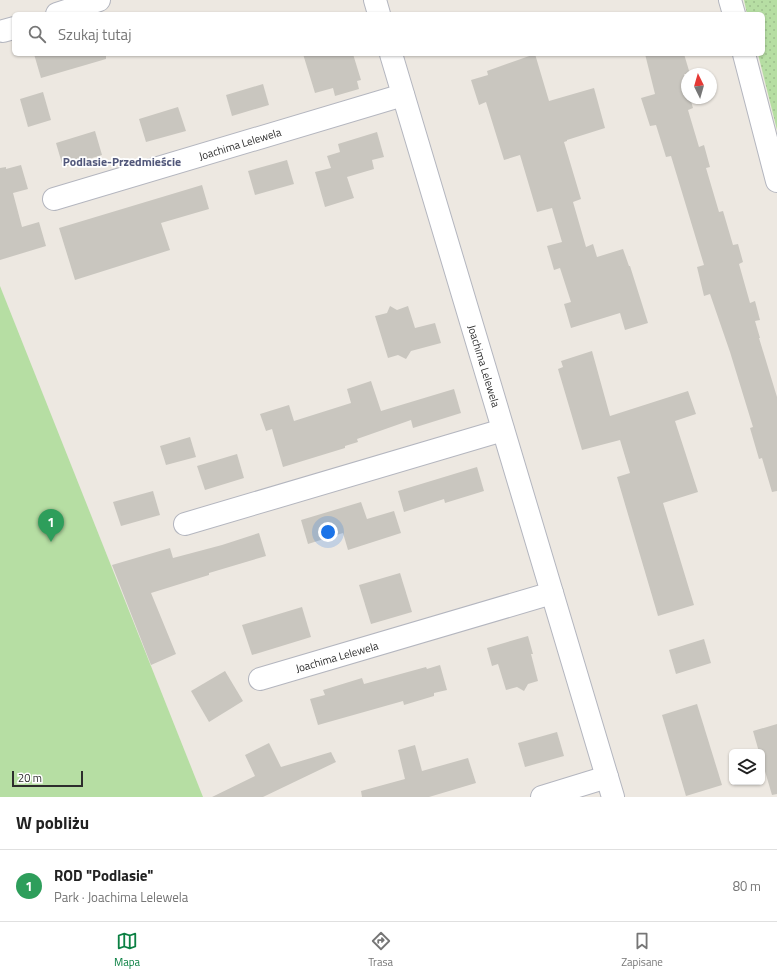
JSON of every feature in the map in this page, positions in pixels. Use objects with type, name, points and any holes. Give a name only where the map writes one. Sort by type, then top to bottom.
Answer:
[{"type":"street","points":[[63,12],[99,0]]},
{"type":"street","points":[[375,0],[378,12]]},
{"type":"street","points":[[730,0],[733,12]]},
{"type":"street","name":"Joachima Lelewela","points":[[392,56],[610,787],[542,797]]},
{"type":"street","points":[[745,56],[777,181]]},
{"type":"street","name":"Joachima Lelewela","points":[[54,199],[403,95]]},
{"type":"street","points":[[185,524],[503,430]]},
{"type":"street","name":"Joachima Lelewela","points":[[260,679],[552,593]]},
{"type":"green space","points":[[744,0],[777,0],[777,130],[758,56],[765,56],[765,12],[747,12]]},
{"type":"green space","points":[[0,286],[203,797],[0,797]]},
{"type":"building","points":[[35,56],[106,56],[106,59],[41,78]]},
{"type":"building","points":[[304,56],[354,56],[361,80],[357,81],[359,89],[335,96],[333,88],[315,93]]},
{"type":"building","points":[[529,56],[536,56],[549,101],[594,88],[605,128],[564,142],[581,199],[573,202],[586,247],[593,244],[597,257],[623,249],[648,323],[625,330],[620,313],[571,328],[564,304],[571,302],[560,268],[554,270],[547,246],[562,242],[552,208],[537,212],[520,155],[504,160],[486,102],[479,105],[471,80],[488,75],[487,71]]},
{"type":"building","points":[[646,56],[685,56],[688,68],[681,68],[681,104],[692,104],[693,108],[688,110],[699,147],[704,145],[710,167],[706,168],[719,212],[723,211],[733,245],[738,244],[743,262],[739,264],[750,303],[755,301],[760,320],[755,321],[777,397],[777,491],[772,492],[762,458],[759,459],[750,428],[753,427],[710,294],[704,296],[697,267],[704,265],[671,156],[666,157],[656,125],[650,126],[641,98],[655,94]]},
{"type":"building","points":[[263,84],[269,105],[232,116],[226,95]]},
{"type":"building","points":[[43,92],[51,120],[28,127],[20,99]]},
{"type":"building","points":[[178,107],[186,131],[146,142],[139,119]]},
{"type":"building","points":[[95,131],[102,155],[63,167],[56,143]]},
{"type":"building","points":[[377,132],[384,157],[372,160],[374,169],[347,177],[354,198],[325,207],[315,172],[331,168],[327,156],[340,152],[338,144]]},
{"type":"building","points":[[287,160],[294,184],[255,195],[248,171]]},
{"type":"building","points":[[21,165],[28,189],[13,193],[22,227],[39,222],[46,246],[0,260],[0,168],[6,167],[6,169]]},
{"type":"building","points":[[202,185],[209,209],[161,223],[170,250],[75,280],[59,228]]},
{"type":"building","points":[[390,306],[397,310],[408,306],[415,328],[435,323],[441,343],[411,351],[406,359],[398,355],[388,358],[375,316],[387,313]]},
{"type":"building","points":[[592,351],[610,416],[688,391],[696,414],[675,421],[698,492],[663,503],[694,605],[658,616],[617,477],[630,473],[620,440],[582,450],[558,369],[563,367],[561,361]]},
{"type":"building","points":[[371,381],[381,411],[454,389],[461,413],[413,428],[411,420],[357,439],[358,442],[345,446],[345,448],[283,467],[272,429],[266,431],[260,414],[289,405],[294,421],[351,403],[347,389]]},
{"type":"building","points":[[190,437],[196,457],[166,465],[160,446]]},
{"type":"building","points":[[237,454],[244,478],[205,490],[197,466]]},
{"type":"building","points":[[477,467],[484,491],[445,503],[444,499],[404,512],[398,491]]},
{"type":"building","points":[[153,491],[160,515],[121,526],[113,502]]},
{"type":"building","points":[[361,502],[367,519],[394,511],[401,533],[348,550],[343,533],[308,544],[301,520]]},
{"type":"building","points":[[259,533],[266,556],[209,573],[209,575],[151,593],[176,654],[151,665],[112,565],[170,548],[173,558]]},
{"type":"building","points":[[400,573],[412,612],[371,624],[359,585]]},
{"type":"building","points":[[302,607],[311,637],[252,655],[242,625]]},
{"type":"building","points":[[528,636],[538,681],[528,684],[524,691],[517,687],[506,690],[498,664],[492,666],[487,648]]},
{"type":"building","points":[[704,639],[711,663],[676,674],[669,650]]},
{"type":"building","points":[[440,665],[447,690],[434,693],[434,696],[404,705],[403,701],[318,725],[310,699],[325,695],[323,690],[362,678],[364,684],[426,667],[427,669]]},
{"type":"building","points":[[225,671],[243,701],[209,722],[191,691]]},
{"type":"building","points":[[697,704],[722,785],[686,796],[662,715]]},
{"type":"building","points":[[777,724],[777,794],[772,795],[765,771],[765,749],[758,749],[753,731]]},
{"type":"building","points":[[557,732],[564,756],[525,767],[518,743]]},
{"type":"building","points":[[269,743],[281,767],[331,752],[336,762],[263,797],[212,797],[255,776],[245,755]]},
{"type":"building","points":[[415,745],[422,771],[468,758],[476,783],[429,797],[362,797],[361,791],[405,779],[398,750]]},
{"type":"place","name":"ROD \"Podlasie\"","points":[[51,542]]},
{"type":"district","name":"Podlasie-Przedmieście","points":[[122,161]]}]
